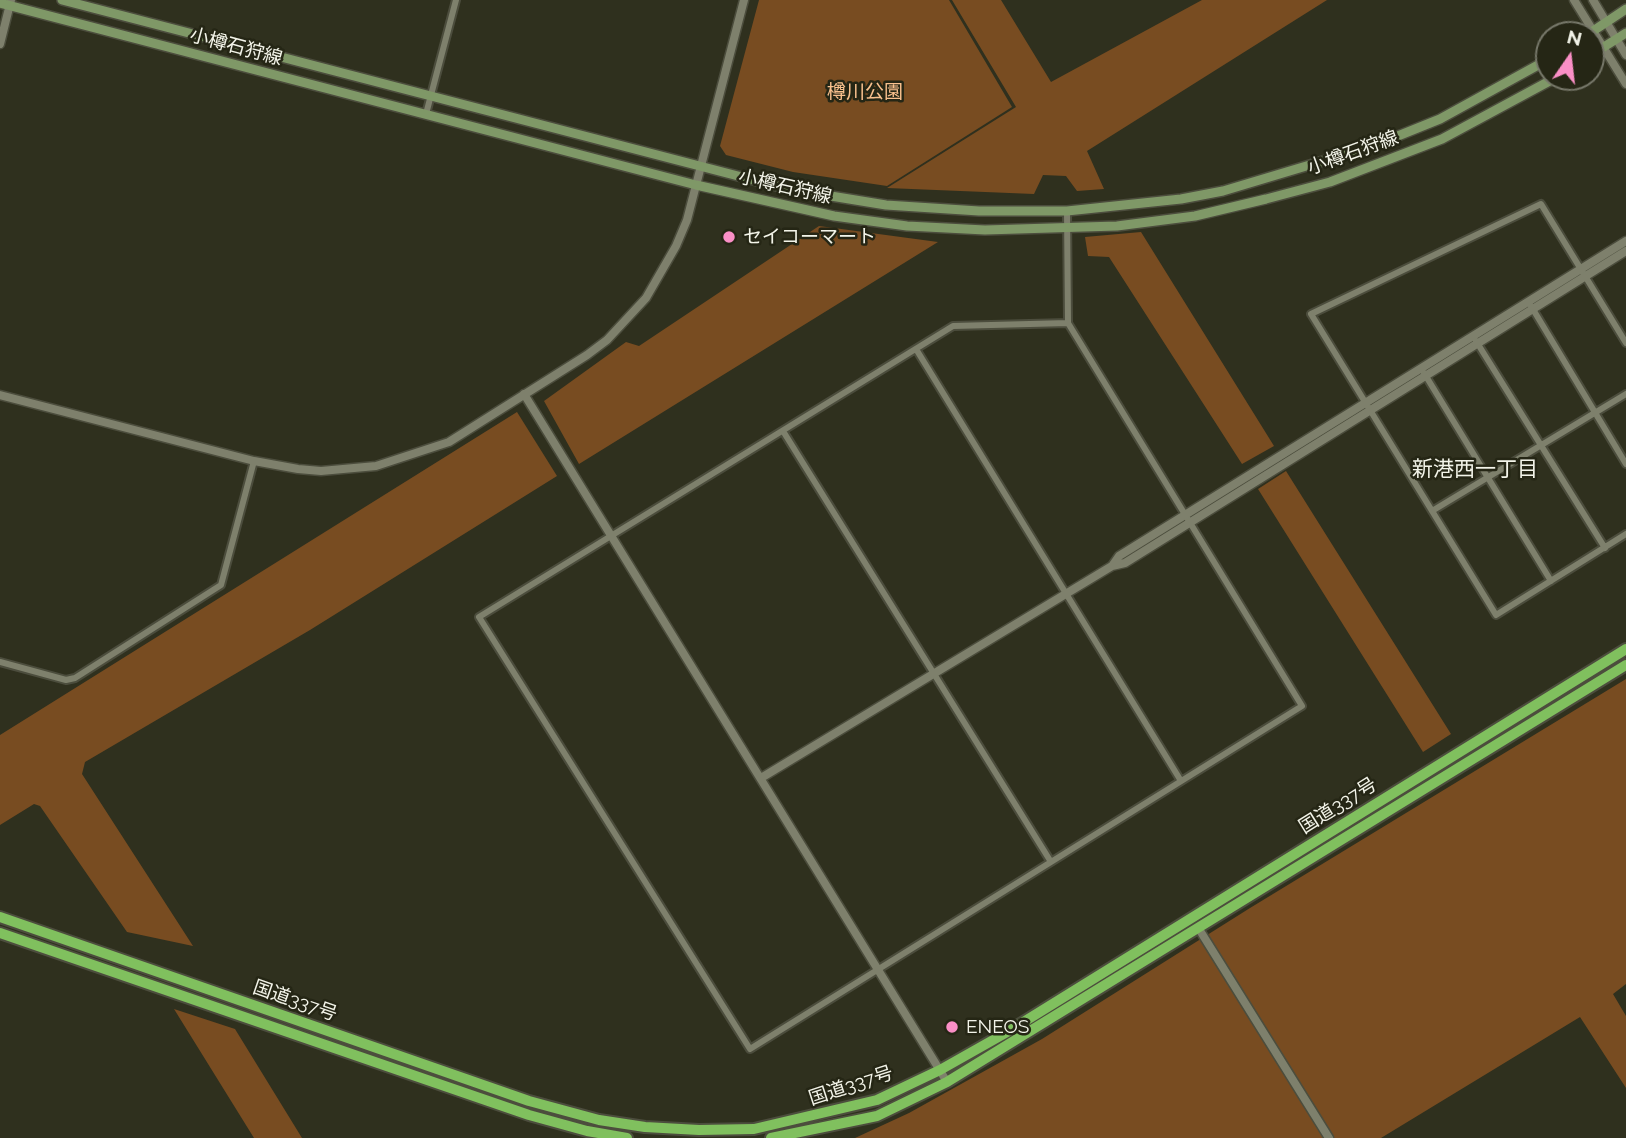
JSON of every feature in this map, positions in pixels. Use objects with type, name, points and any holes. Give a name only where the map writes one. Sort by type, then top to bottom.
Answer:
[{"type":"highway","name":"国道337号","points":[[0,917],[529,1101],[645,1132],[754,1129],[877,1100],[940,1070],[1009,1031],[1626,649]]},
{"type":"highway","name":"国道337号","points":[[772,1138],[877,1116],[947,1082],[1626,665]]},
{"type":"highway","name":"国道337号","points":[[0,933],[529,1115],[587,1131],[627,1138]]},
{"type":"main road","name":"小樽石狩線","points":[[62,0],[789,189],[886,205],[979,211],[1067,211],[1191,197],[1325,163],[1440,119],[1535,68]]},
{"type":"main road","name":"小樽石狩線","points":[[0,3],[11,3],[696,185],[876,222],[985,230],[1066,230],[1195,216],[1330,182],[1442,139],[1535,89]]},
{"type":"main road","points":[[1606,22],[1626,9]]},
{"type":"main road","points":[[1605,46],[1626,33]]},
{"type":"street","points":[[426,114],[456,0]]},
{"type":"street","points":[[0,395],[254,461],[321,471],[394,462],[449,442],[607,340],[646,298],[676,246],[696,185],[744,0]]},
{"type":"street","points":[[1574,0],[1584,21]]},
{"type":"street","points":[[1593,0],[1626,55]]},
{"type":"street","points":[[0,44],[11,3]]},
{"type":"street","points":[[1605,49],[1626,84]]},
{"type":"street","points":[[1626,343],[1541,204],[1311,314],[1496,615],[1626,534]]},
{"type":"street","points":[[1067,211],[1068,323],[1302,706],[750,1049],[479,617],[961,324],[1068,323]]},
{"type":"street","points":[[1583,273],[1626,241]]},
{"type":"street","points":[[761,778],[1112,566],[1119,556],[1189,518],[1583,273],[1626,251]]},
{"type":"street","points":[[1531,305],[1626,464]]},
{"type":"street","points":[[1476,340],[1605,548]]},
{"type":"street","points":[[916,349],[1181,781]]},
{"type":"street","points":[[1423,372],[1551,581]]},
{"type":"street","points":[[524,394],[947,1082]]},
{"type":"street","points":[[1432,511],[1626,394]]},
{"type":"street","points":[[783,431],[1051,862]]},
{"type":"street","points":[[0,662],[66,680],[75,678],[221,585],[254,461]]},
{"type":"street","points":[[1192,916],[1329,1138]]},
{"type":"green space","name":"樽川公園","points":[[759,0],[949,0],[1012,107],[887,186],[793,172],[726,155],[720,146]]},
{"type":"green space","points":[[952,0],[1001,0],[1051,82],[1202,0],[1327,0],[1087,151],[1104,189],[1077,191],[1066,176],[1043,175],[1034,194],[887,188],[1016,107]]},
{"type":"green space","points":[[819,226],[938,242],[579,464],[544,401],[626,342],[639,346]]},
{"type":"green space","points":[[1141,232],[1274,446],[1242,464],[1109,257],[1088,256],[1085,237]]},
{"type":"green space","points":[[517,412],[557,476],[310,630],[85,762],[82,774],[193,946],[127,932],[40,806],[34,804],[0,825],[0,735]]},
{"type":"green space","points":[[1286,471],[1451,734],[1423,752],[1258,489]]},
{"type":"green space","points":[[1626,679],[1626,984],[1613,994],[1626,1016],[1626,1088],[1580,1017],[1381,1138],[855,1138],[909,1113],[1042,1039],[1250,908]]},
{"type":"green space","points":[[174,1009],[235,1029],[302,1138],[254,1138]]},
{"type":"place","name":"セイコーマート","points":[[729,237]]},
{"type":"place","name":"ENEOS","points":[[952,1027]]},
{"type":"district","name":"新港西一丁目","points":[[1475,470]]}]
